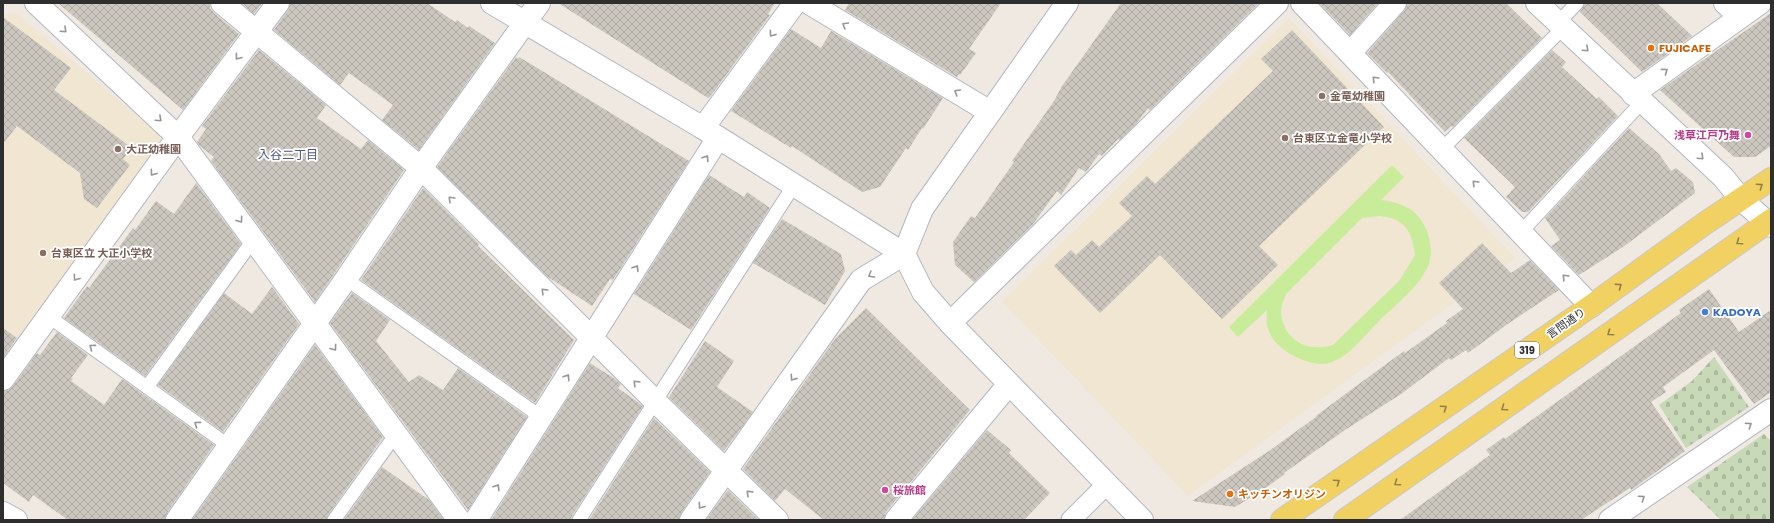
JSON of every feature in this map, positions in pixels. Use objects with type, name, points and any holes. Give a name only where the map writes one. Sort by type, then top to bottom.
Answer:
[{"type":"main road","name":"言問通り","points":[[1282,520],[1591,306],[1771,179]]},
{"type":"main road","points":[[1345,520],[1770,223]]},
{"type":"street","points":[[36,3],[178,137],[459,520]]},
{"type":"street","points":[[222,3],[256,33],[421,168],[777,520]]},
{"type":"street","points":[[3,379],[178,137],[278,3]]},
{"type":"street","points":[[492,3],[711,133],[904,254],[922,292],[950,323],[1142,520]]},
{"type":"street","points":[[177,520],[346,279],[421,168],[539,3]]},
{"type":"street","points":[[476,520],[592,338],[711,133],[795,3]]},
{"type":"street","points":[[809,3],[990,112]]},
{"type":"street","points":[[691,520],[861,280],[904,254],[922,209],[1067,3]]},
{"type":"street","points":[[950,323],[1277,3]]},
{"type":"street","points":[[1302,3],[1591,306]]},
{"type":"street","points":[[1350,53],[1395,3]]},
{"type":"street","points":[[1537,3],[1723,177],[1741,199],[1770,223]]},
{"type":"street","points":[[1637,98],[1733,10],[1760,3]]},
{"type":"street","points":[[896,520],[1009,384]]},
{"type":"street","points":[[1610,520],[1771,410]]},
{"type":"street","points":[[1071,520],[1107,484]]},
{"type":"street","points":[[3,513],[16,520]]},
{"type":"lane","points":[[1442,149],[1561,25],[1577,3]]},
{"type":"lane","points":[[1521,232],[1637,98]]},
{"type":"lane","points":[[579,520],[794,185]]},
{"type":"lane","points":[[147,387],[254,239]]},
{"type":"lane","points":[[346,279],[542,417]]},
{"type":"lane","points":[[48,316],[229,446]]},
{"type":"lane","points":[[334,520],[396,434]]},
{"type":"shaded area","name":"台東区立 大正小学校","points":[[16,13],[159,135],[162,143],[3,362],[3,17],[5,15]]},
{"type":"shaded area","name":"台東区立金竜小学校","points":[[1289,18],[1515,258],[1188,496],[1002,302]]},
{"type":"green space","points":[[1392,165],[1404,177],[1381,200],[1394,202],[1412,210],[1420,218],[1429,238],[1431,252],[1428,266],[1424,274],[1412,289],[1350,351],[1329,363],[1312,363],[1302,360],[1284,350],[1271,336],[1267,324],[1267,310],[1238,337],[1229,327]],"holes":[[[1379,216],[1388,217],[1406,227],[1414,247],[1415,255],[1400,280],[1333,345],[1314,347],[1298,342],[1291,337],[1286,330],[1281,312],[1286,294],[1362,218]]]},
{"type":"green space","points":[[1714,357],[1749,407],[1686,448],[1659,405],[1692,381]]},
{"type":"green space","points":[[1764,434],[1771,441],[1771,520],[1721,520],[1687,487]]},
{"type":"building","points":[[58,3],[210,3],[210,8],[214,13],[239,34],[183,110]]},
{"type":"building","points":[[242,3],[262,3],[254,14]]},
{"type":"building","points":[[290,3],[427,3],[455,22],[457,20],[468,28],[469,26],[495,43],[419,150],[382,120],[393,105],[349,73],[340,85],[274,30],[288,10]]},
{"type":"building","points":[[558,3],[775,3],[768,14],[770,15],[708,98]]},
{"type":"building","points":[[849,3],[1001,3],[969,49],[976,53],[957,77],[845,10]]},
{"type":"building","points":[[1121,3],[1259,3],[1150,110],[1148,108],[1136,124],[1120,140],[1118,139],[1102,156],[1099,154],[1086,172],[1079,168],[1061,195],[1057,191],[1033,224],[974,282],[955,265],[953,242],[971,216],[975,218],[1014,162],[1012,161],[1054,101],[1062,86]]},
{"type":"building","points":[[1319,3],[1378,3],[1350,35]]},
{"type":"building","points":[[1407,3],[1506,3],[1542,38],[1453,127],[1451,126],[1445,132],[1388,72],[1387,73],[1367,53],[1404,11]]},
{"type":"building","points":[[1585,3],[1657,3],[1692,36],[1642,72],[1580,12]]},
{"type":"building","points":[[1771,13],[1771,146],[1755,157],[1734,157],[1660,90]]},
{"type":"building","points":[[3,17],[71,68],[54,90],[132,148],[123,159],[130,165],[97,208],[84,199],[80,173],[17,126],[3,144]]},
{"type":"building","points":[[791,29],[821,48],[831,31],[943,98],[923,129],[922,128],[908,150],[906,148],[880,187],[862,192],[792,146],[791,148],[731,111]]},
{"type":"building","points":[[1292,30],[1384,127],[1259,246],[1278,265],[1222,319],[1160,255],[1100,313],[1054,266],[1071,250],[1076,255],[1092,240],[1099,247],[1132,216],[1119,203],[1147,176],[1155,184],[1273,71],[1261,59]]},
{"type":"building","points":[[259,50],[326,105],[317,118],[361,149],[368,140],[404,170],[315,302],[211,161],[214,157],[197,142],[206,129],[202,126]]},
{"type":"building","points":[[1552,50],[1566,62],[1562,67],[1597,99],[1599,97],[1618,116],[1528,212],[1522,212],[1506,197],[1515,187],[1464,138]]},
{"type":"building","points":[[516,57],[518,59],[519,57],[539,69],[689,161],[613,280],[610,279],[592,306],[548,277],[437,167]]},
{"type":"building","points":[[1629,128],[1659,154],[1671,171],[1676,168],[1693,182],[1695,193],[1623,247],[1579,275],[1551,246],[1560,240],[1545,218]]},
{"type":"building","points":[[709,175],[744,197],[747,192],[770,208],[691,330],[634,294]]},
{"type":"building","points":[[196,183],[241,244],[145,376],[64,318],[87,286],[89,288],[133,228],[135,230],[156,201],[174,214]]},
{"type":"building","points":[[423,188],[479,244],[478,246],[574,340],[535,403],[361,280]]},
{"type":"building","points":[[782,219],[841,254],[845,271],[825,305],[753,263]]},
{"type":"building","points":[[1482,243],[1511,273],[1530,260],[1559,290],[1509,323],[1468,353],[1466,350],[1451,360],[1449,358],[1401,394],[1345,430],[1284,473],[1285,474],[1260,492],[1235,507],[1192,501],[1269,451],[1404,351],[1405,353],[1447,323],[1446,321],[1463,309],[1439,283]]},
{"type":"building","points":[[272,287],[299,324],[223,432],[158,385],[224,293],[252,314]]},
{"type":"building","points":[[1709,289],[1739,332],[1771,310],[1771,392],[1754,404],[1714,350],[1663,387],[1666,392],[1651,402],[1685,451],[1631,490],[1630,488],[1581,520],[1400,520],[1490,455],[1486,450],[1504,437],[1505,439],[1681,313],[1679,310]]},
{"type":"building","points":[[352,293],[390,320],[376,341],[409,382],[419,375],[443,390],[458,368],[527,417],[468,510],[330,323]]},
{"type":"building","points":[[866,308],[970,410],[886,512],[884,520],[824,520],[785,489],[775,501],[743,469],[835,339]]},
{"type":"building","points":[[3,328],[17,338],[3,358]]},
{"type":"building","points":[[57,332],[88,355],[71,378],[73,379],[71,381],[104,405],[122,379],[214,445],[167,513],[165,520],[68,520],[33,495],[29,502],[3,483],[3,391],[8,390],[13,386],[37,353],[40,355]]},
{"type":"building","points":[[705,341],[734,361],[717,387],[753,412],[724,451],[669,397]]},
{"type":"building","points":[[315,345],[383,437],[326,520],[192,520]]},
{"type":"building","points":[[590,363],[615,379],[621,384],[618,388],[643,406],[572,516],[571,520],[491,520]]},
{"type":"building","points":[[654,418],[710,472],[681,513],[679,520],[589,520]]},
{"type":"building","points":[[987,430],[1011,450],[1009,453],[1050,493],[1024,520],[912,520]]},
{"type":"building","points":[[382,467],[429,500],[444,520],[344,520]]},
{"type":"building","points":[[728,490],[759,520],[706,520]]},
{"type":"place","name":"FUJICAFE","points":[[1651,48]]},
{"type":"place","name":"金竜幼稚園","points":[[1322,96]]},
{"type":"place","name":"浅草江戸乃舞","points":[[1748,135]]},
{"type":"place","name":"台東区立金竜小学校","points":[[1285,138]]},
{"type":"place","name":"大正幼稚園","points":[[118,149]]},
{"type":"place","name":"台東区立 大正小学校","points":[[43,253]]},
{"type":"place","name":"KADOYA","points":[[1705,312]]},
{"type":"place","name":"桜旅館","points":[[885,490]]},
{"type":"place","name":"キッチンオリジン","points":[[1230,494]]},
{"type":"district","name":"入谷二丁目","points":[[288,155]]}]
